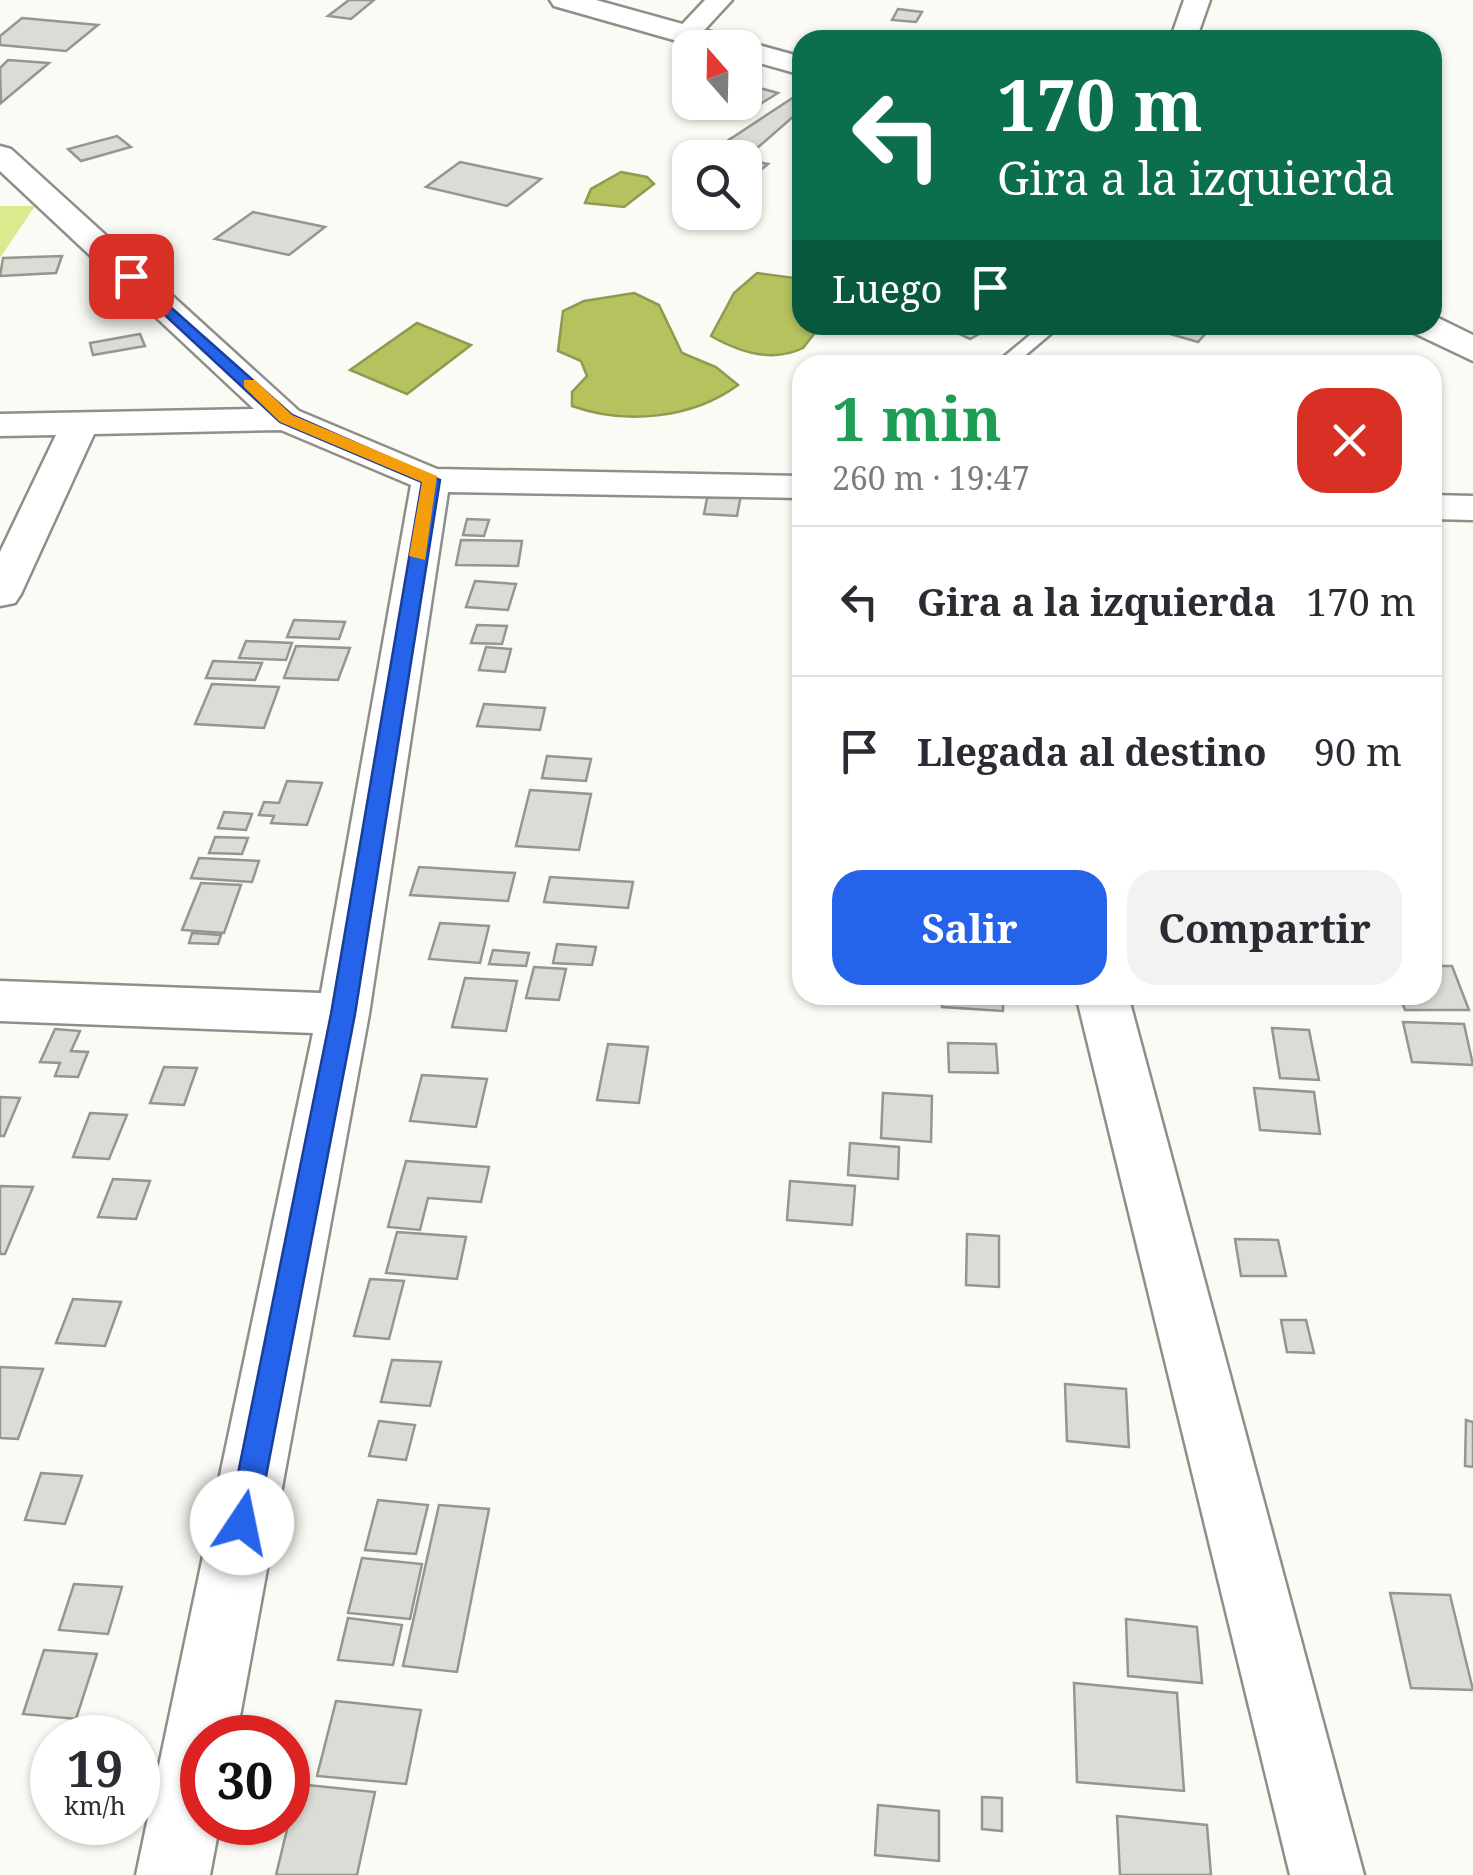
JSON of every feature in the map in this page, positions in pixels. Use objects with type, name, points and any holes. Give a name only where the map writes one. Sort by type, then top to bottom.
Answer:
[{"type":"main road","points":[[564,0],[676,30]]},
{"type":"main road","points":[[762,55],[792,63]]},
{"type":"main road","points":[[1442,333],[1473,350]]},
{"type":"street","points":[[690,30],[719,0]]},
{"type":"street","points":[[1186,30],[1197,0]]},
{"type":"street","points":[[0,155],[286,419],[431,480],[792,486]]},
{"type":"street","points":[[0,425],[286,419]]},
{"type":"street","points":[[0,594],[80,424]]},
{"type":"street","points":[[173,1875],[343,1014],[431,480]]},
{"type":"street","points":[[1442,507],[1473,508]]},
{"type":"street","points":[[0,1001],[343,1014]]},
{"type":"street","points":[[1105,1005],[1327,1875]]},
{"type":"lane","points":[[1015,355],[1040,335]]},
{"type":"shaded area","points":[[621,172],[647,177],[654,184],[624,207],[585,203],[591,189]]},
{"type":"shaded area","points":[[0,206],[35,206],[0,258]]},
{"type":"shaded area","points":[[757,273],[792,278],[792,335],[813,335],[803,348],[780,355],[756,354],[711,336],[734,293]]},
{"type":"shaded area","points":[[634,293],[659,305],[682,353],[716,367],[738,385],[700,405],[658,415],[614,416],[572,406],[572,392],[587,376],[581,361],[558,351],[563,311],[584,301]]},
{"type":"shaded area","points":[[417,323],[471,345],[407,394],[350,370]]},
{"type":"building","points":[[349,0],[374,0],[351,19],[328,16]]},
{"type":"building","points":[[898,9],[922,12],[916,22],[892,20]]},
{"type":"building","points":[[22,18],[98,25],[66,51],[0,45],[0,36]]},
{"type":"building","points":[[8,60],[49,63],[1,103],[0,68]]},
{"type":"building","points":[[762,89],[778,93],[762,103]]},
{"type":"building","points":[[792,98],[792,118],[762,144],[762,140],[729,140]]},
{"type":"building","points":[[117,136],[131,147],[81,161],[68,149]]},
{"type":"building","points":[[460,162],[541,179],[507,206],[426,187]]},
{"type":"building","points":[[253,212],[325,227],[289,255],[215,239]]},
{"type":"building","points":[[62,256],[56,273],[0,276],[3,258]]},
{"type":"building","points":[[140,334],[145,346],[93,355],[90,343]]},
{"type":"building","points":[[1174,335],[1204,335],[1198,342]]},
{"type":"building","points":[[708,493],[741,495],[737,516],[704,514]]},
{"type":"building","points":[[467,519],[489,520],[484,536],[463,535]]},
{"type":"building","points":[[461,540],[522,541],[518,566],[456,565]]},
{"type":"building","points":[[475,581],[516,584],[508,610],[466,607]]},
{"type":"building","points":[[294,620],[345,622],[339,639],[287,637]]},
{"type":"building","points":[[477,625],[507,626],[502,644],[471,643]]},
{"type":"building","points":[[246,641],[292,643],[286,660],[239,658]]},
{"type":"building","points":[[296,646],[350,648],[338,680],[284,678]]},
{"type":"building","points":[[486,647],[511,649],[505,672],[479,670]]},
{"type":"building","points":[[213,661],[262,663],[255,680],[206,678]]},
{"type":"building","points":[[212,684],[279,687],[264,728],[195,724]]},
{"type":"building","points":[[484,704],[545,708],[540,730],[477,726]]},
{"type":"building","points":[[547,756],[591,759],[586,781],[542,778]]},
{"type":"building","points":[[287,781],[322,783],[307,825],[271,823],[274,816],[259,815],[264,802],[279,803]]},
{"type":"building","points":[[530,790],[591,794],[579,850],[516,846]]},
{"type":"building","points":[[224,812],[252,814],[246,830],[218,828]]},
{"type":"building","points":[[215,837],[248,838],[242,854],[209,853]]},
{"type":"building","points":[[199,858],[259,861],[252,882],[191,878]]},
{"type":"building","points":[[419,867],[515,873],[508,901],[410,895]]},
{"type":"building","points":[[550,877],[633,882],[628,908],[544,902]]},
{"type":"building","points":[[201,883],[241,885],[224,933],[182,930]]},
{"type":"building","points":[[440,923],[489,926],[480,963],[429,959]]},
{"type":"building","points":[[192,933],[221,935],[218,944],[189,943]]},
{"type":"building","points":[[557,944],[596,947],[592,965],[553,963]]},
{"type":"building","points":[[493,950],[529,953],[526,966],[489,964]]},
{"type":"building","points":[[1442,966],[1452,966],[1469,1010],[1405,1010],[1403,1005],[1442,1005]]},
{"type":"building","points":[[534,967],[566,969],[559,1000],[526,998]]},
{"type":"building","points":[[465,978],[517,981],[506,1031],[452,1027]]},
{"type":"building","points":[[1003,1005],[1003,1011],[942,1007]]},
{"type":"building","points":[[1403,1022],[1464,1024],[1473,1065],[1412,1062]]},
{"type":"building","points":[[1272,1028],[1309,1030],[1319,1080],[1280,1078]]},
{"type":"building","points":[[55,1029],[80,1031],[71,1051],[88,1052],[78,1077],[55,1076],[60,1063],[40,1062]]},
{"type":"building","points":[[948,1043],[996,1044],[998,1073],[949,1072]]},
{"type":"building","points":[[608,1044],[648,1047],[639,1103],[597,1100]]},
{"type":"building","points":[[164,1067],[197,1068],[184,1105],[150,1103]]},
{"type":"building","points":[[422,1075],[487,1079],[476,1127],[410,1121]]},
{"type":"building","points":[[1254,1088],[1314,1092],[1320,1134],[1260,1130]]},
{"type":"building","points":[[883,1093],[932,1096],[931,1142],[881,1138]]},
{"type":"building","points":[[0,1097],[20,1098],[4,1136],[0,1136]]},
{"type":"building","points":[[90,1113],[127,1115],[109,1159],[73,1157]]},
{"type":"building","points":[[850,1143],[899,1147],[898,1179],[848,1175]]},
{"type":"building","points":[[406,1161],[489,1167],[481,1202],[428,1198],[420,1230],[388,1227]]},
{"type":"building","points":[[113,1179],[150,1181],[136,1219],[98,1217]]},
{"type":"building","points":[[790,1181],[855,1186],[852,1225],[787,1220]]},
{"type":"building","points":[[0,1186],[33,1187],[5,1254],[0,1254]]},
{"type":"building","points":[[397,1232],[466,1237],[457,1279],[386,1273]]},
{"type":"building","points":[[967,1234],[999,1236],[999,1287],[966,1285]]},
{"type":"building","points":[[1235,1239],[1278,1240],[1286,1276],[1241,1276]]},
{"type":"building","points":[[370,1279],[404,1281],[389,1339],[354,1336]]},
{"type":"building","points":[[73,1299],[121,1302],[105,1346],[56,1343]]},
{"type":"building","points":[[1281,1320],[1306,1320],[1314,1353],[1287,1352]]},
{"type":"building","points":[[392,1360],[441,1362],[430,1406],[381,1402]]},
{"type":"building","points":[[0,1367],[43,1369],[18,1439],[0,1438]]},
{"type":"building","points":[[1065,1384],[1126,1389],[1129,1447],[1067,1441]]},
{"type":"building","points":[[1466,1420],[1473,1422],[1473,1467],[1465,1466]]},
{"type":"building","points":[[379,1421],[415,1425],[406,1460],[369,1456]]},
{"type":"building","points":[[41,1473],[82,1476],[65,1524],[25,1520]]},
{"type":"building","points":[[378,1500],[428,1505],[416,1554],[365,1550]]},
{"type":"building","points":[[439,1505],[489,1509],[457,1672],[403,1666]]},
{"type":"building","points":[[362,1558],[422,1564],[410,1619],[348,1613]]},
{"type":"building","points":[[74,1584],[122,1587],[108,1634],[59,1630]]},
{"type":"building","points":[[1390,1593],[1450,1595],[1473,1690],[1411,1688]]},
{"type":"building","points":[[348,1618],[402,1625],[393,1665],[338,1660]]},
{"type":"building","points":[[1126,1619],[1197,1627],[1202,1683],[1128,1676]]},
{"type":"building","points":[[44,1650],[97,1654],[77,1715],[23,1714]]},
{"type":"building","points":[[1074,1683],[1177,1693],[1184,1791],[1077,1782]]},
{"type":"building","points":[[336,1701],[421,1710],[406,1784],[317,1776]]},
{"type":"building","points":[[310,1785],[375,1792],[357,1875],[276,1875],[283,1845],[310,1845]]},
{"type":"building","points":[[982,1797],[1002,1798],[1002,1831],[982,1829]]},
{"type":"building","points":[[878,1805],[939,1811],[939,1861],[875,1855]]},
{"type":"building","points":[[1117,1816],[1207,1825],[1211,1875],[1120,1875]]},
{"type":"slow traffic","points":[[250,384],[286,419],[431,480],[418,556]]},
{"type":"route","points":[[131,276],[286,419],[431,480],[343,1014],[242,1523]]}]
